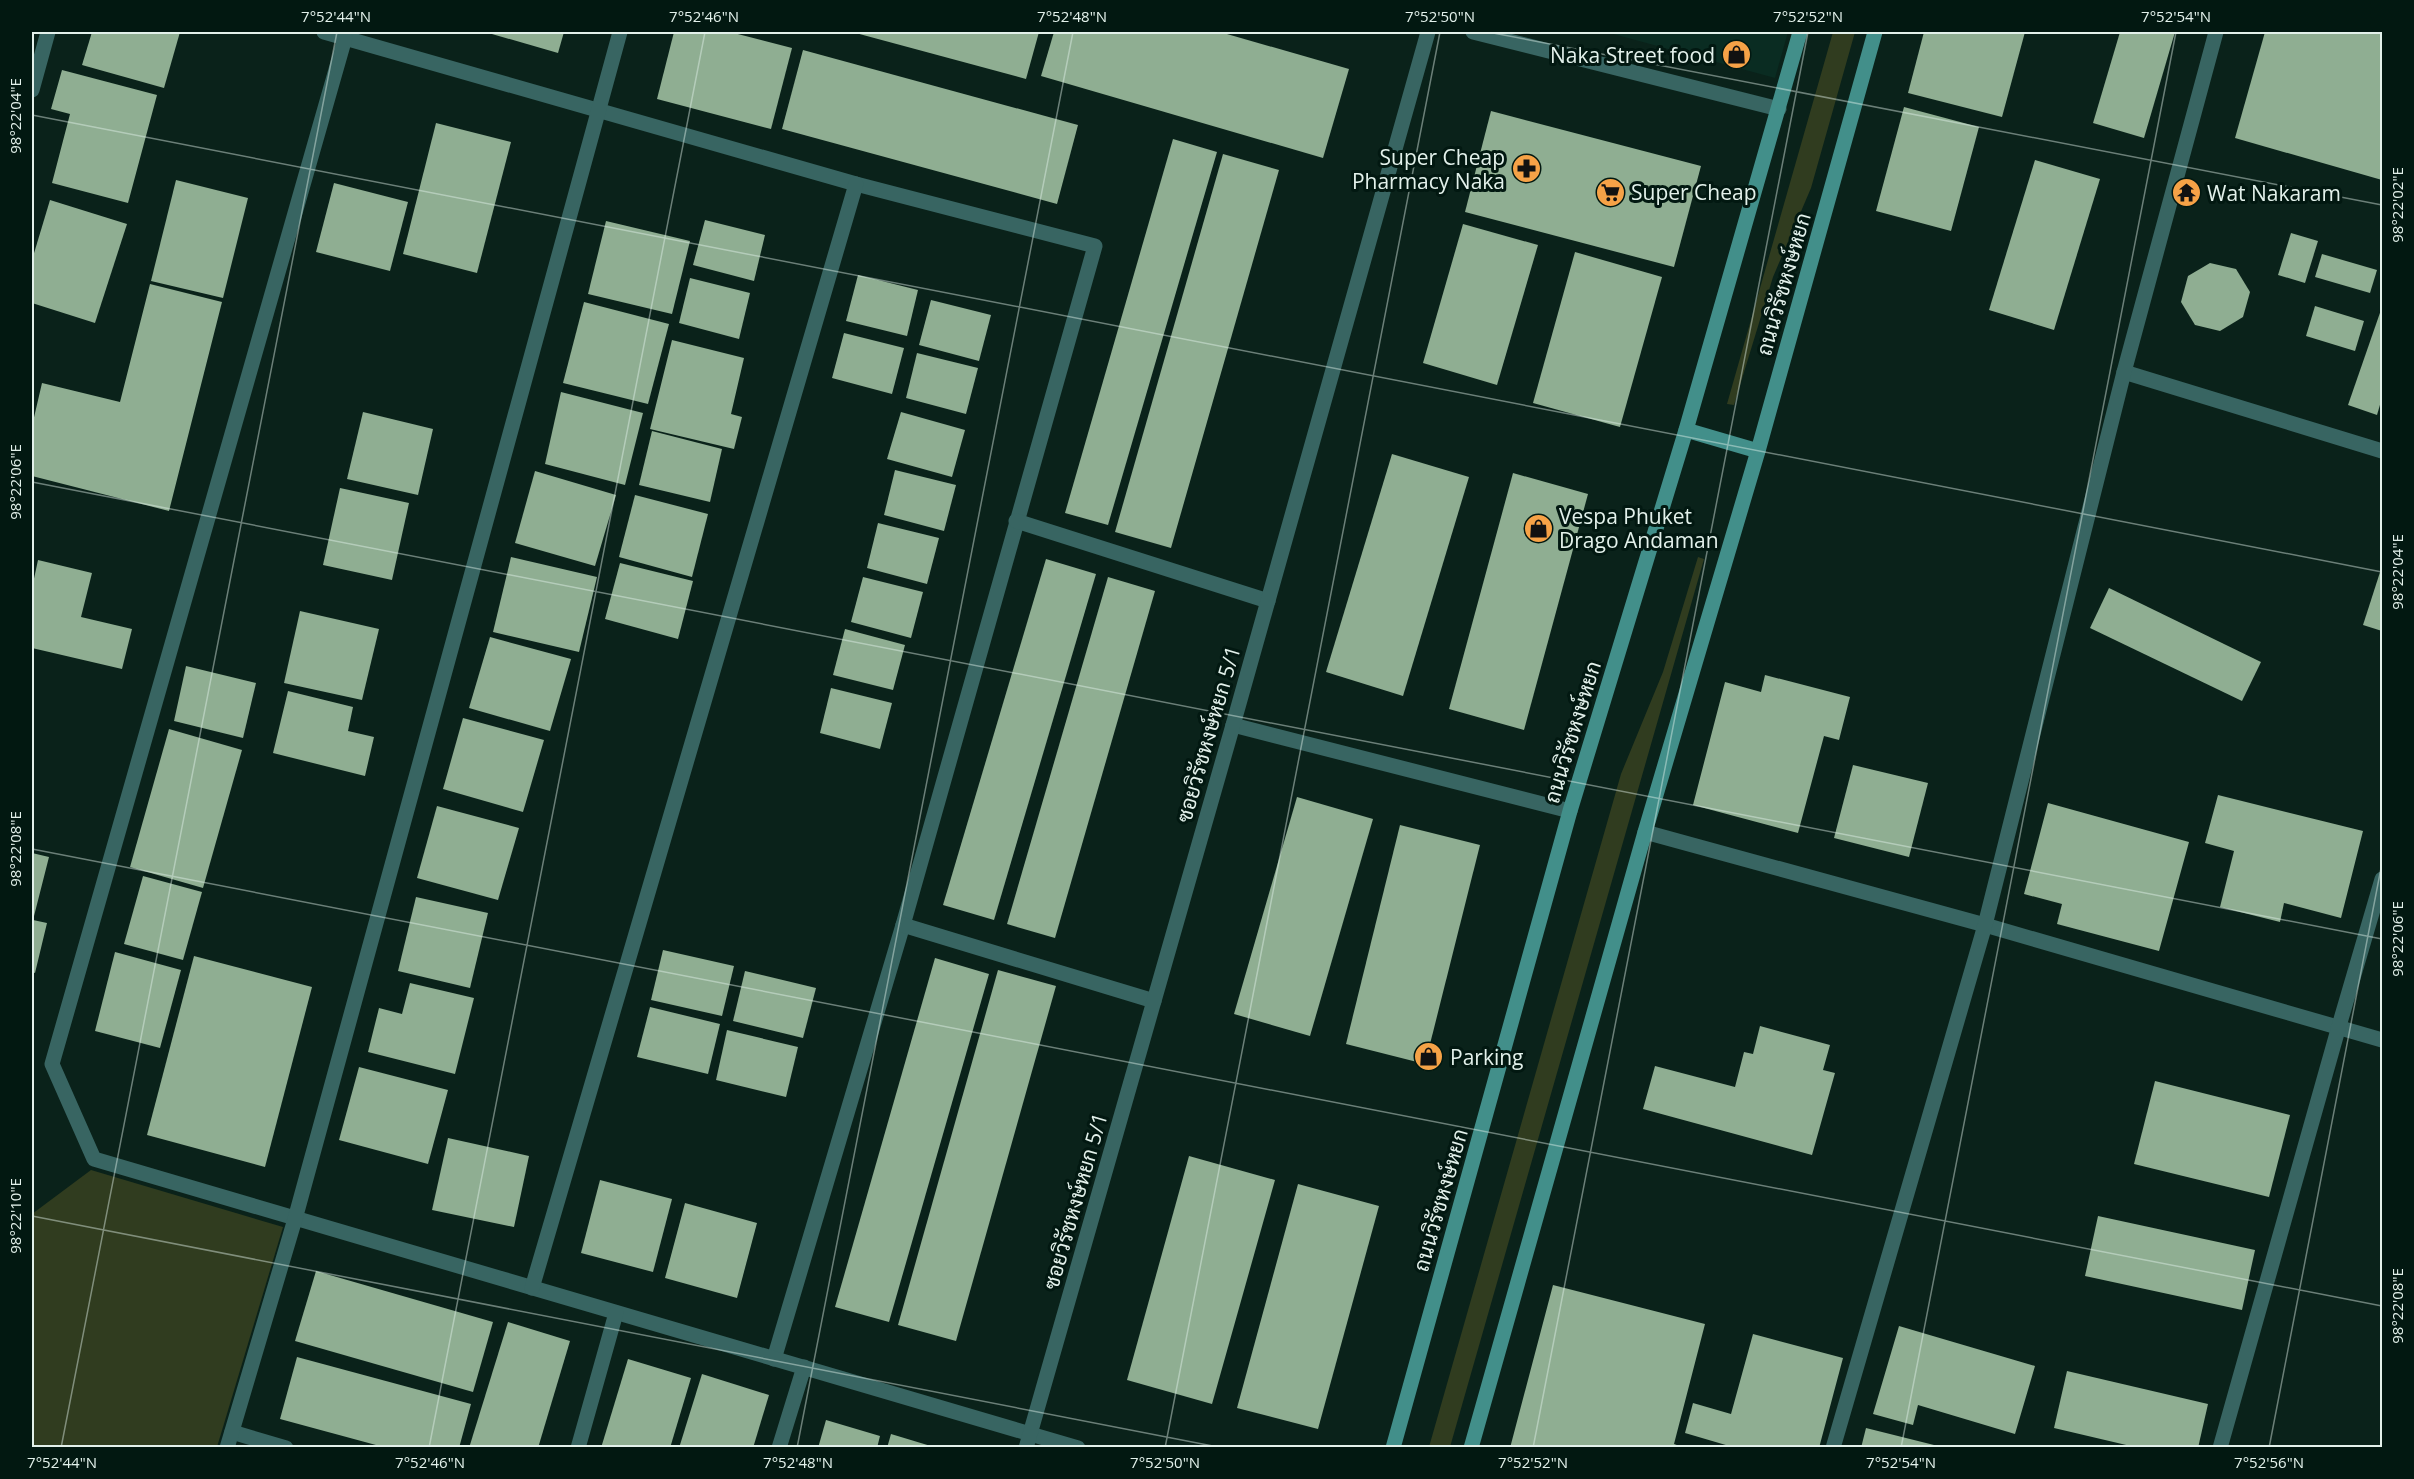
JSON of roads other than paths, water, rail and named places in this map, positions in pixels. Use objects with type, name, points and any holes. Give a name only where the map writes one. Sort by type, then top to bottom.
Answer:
[{"type":"main road","name":"ถนนวิรัชหงษ์หยก","points":[[1394,1448],[1570,811],[1686,430],[1800,32]]},
{"type":"main road","name":"ถนนวิรัชหงษ์หยก","points":[[1471,1448],[1645,832],[1758,451],[1875,32]]},
{"type":"main road","points":[[1686,430],[1758,451]]},
{"type":"street","points":[[32,90],[48,32]]},
{"type":"street","points":[[324,32],[855,184],[1095,246],[903,925],[774,1359]]},
{"type":"street","points":[[227,1448],[295,1219],[620,32]]},
{"type":"street","name":"ซอยวิรัชหงษ์หยก 5/1","points":[[1028,1441],[1428,32]]},
{"type":"street","points":[[1473,32],[1779,109]]},
{"type":"street","points":[[1833,1448],[1985,925],[2124,372],[2216,32]]},
{"type":"street","points":[[345,38],[52,1064],[94,1159],[804,1367],[1028,1441],[1078,1448]]},
{"type":"street","points":[[532,1288],[855,184]]},
{"type":"street","points":[[2124,372],[2382,451]]},
{"type":"street","points":[[1016,521],[1268,601]]},
{"type":"street","points":[[1233,725],[1570,811]]},
{"type":"street","points":[[1645,832],[1985,925],[2382,1040]]},
{"type":"street","points":[[2220,1448],[2382,879]]},
{"type":"street","points":[[903,925],[1154,1001]]},
{"type":"street","points":[[578,1448],[616,1313]]},
{"type":"street","points":[[779,1448],[804,1367]]},
{"type":"street","points":[[232,1432],[286,1448]]},
{"type":"place","name":"Naka Street food","points":[[1736,55]]},
{"type":"place","name":"Super Cheap Pharmacy Naka","points":[[1526,169]]},
{"type":"place","name":"Super Cheap","points":[[1610,192]]},
{"type":"place","name":"Wat Nakaram","points":[[2186,193]]},
{"type":"place","name":"Vespa Phuket Drago Andaman","points":[[1538,528]]},
{"type":"place","name":"Parking","points":[[1429,1057]]}]
